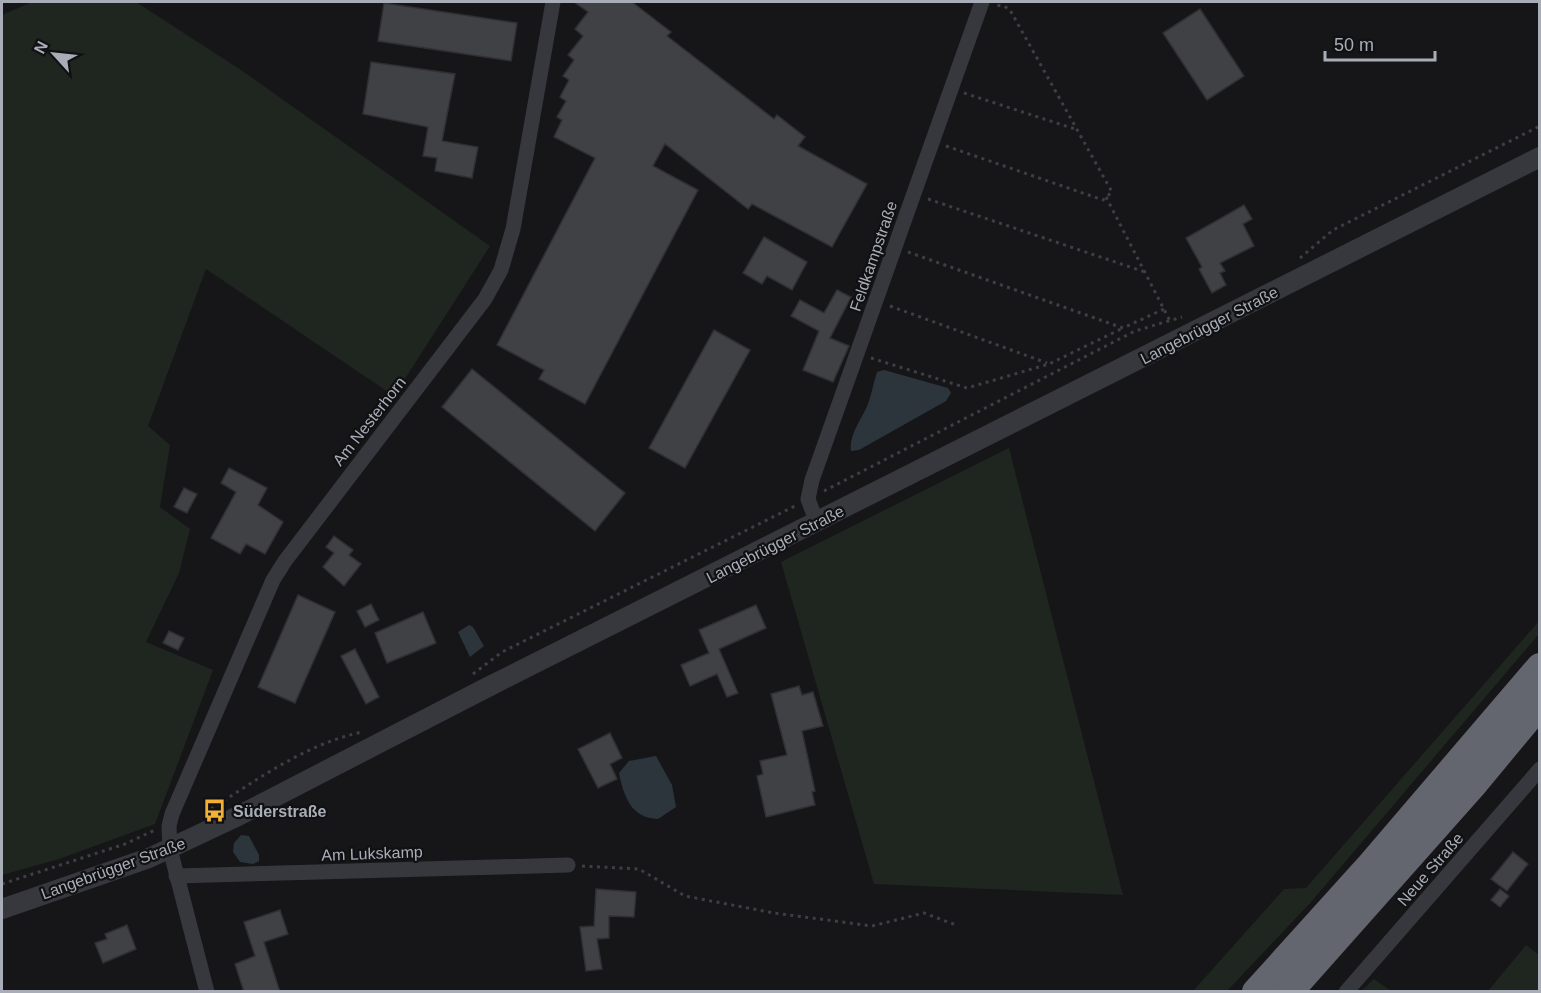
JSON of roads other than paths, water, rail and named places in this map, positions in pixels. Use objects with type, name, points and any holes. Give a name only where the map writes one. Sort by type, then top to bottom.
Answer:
[{"type":"highway","points":[[1256,992],[1368,868],[1539,667]]},
{"type":"highway","points":[[1289,992],[1472,786],[1539,704]]},
{"type":"street","name":"Am Nesterhorn","points":[[170,849],[169,826],[279,571],[485,299],[501,270],[513,229],[554,2]]},
{"type":"street","name":"Feldkampstraße","points":[[817,523],[808,499],[812,480],[981,3]]},
{"type":"street","name":"Langebrügger Straße","points":[[2,909],[170,849],[1539,157]]},
{"type":"street","name":"Neue Straße","points":[[1346,992],[1537,777]]},
{"type":"street","points":[[170,849],[207,992]]},
{"type":"street","name":"Am Lukskamp","points":[[177,876],[568,865]]},
{"type":"place","name":"Süderstraße","points":[[215,811]]}]
